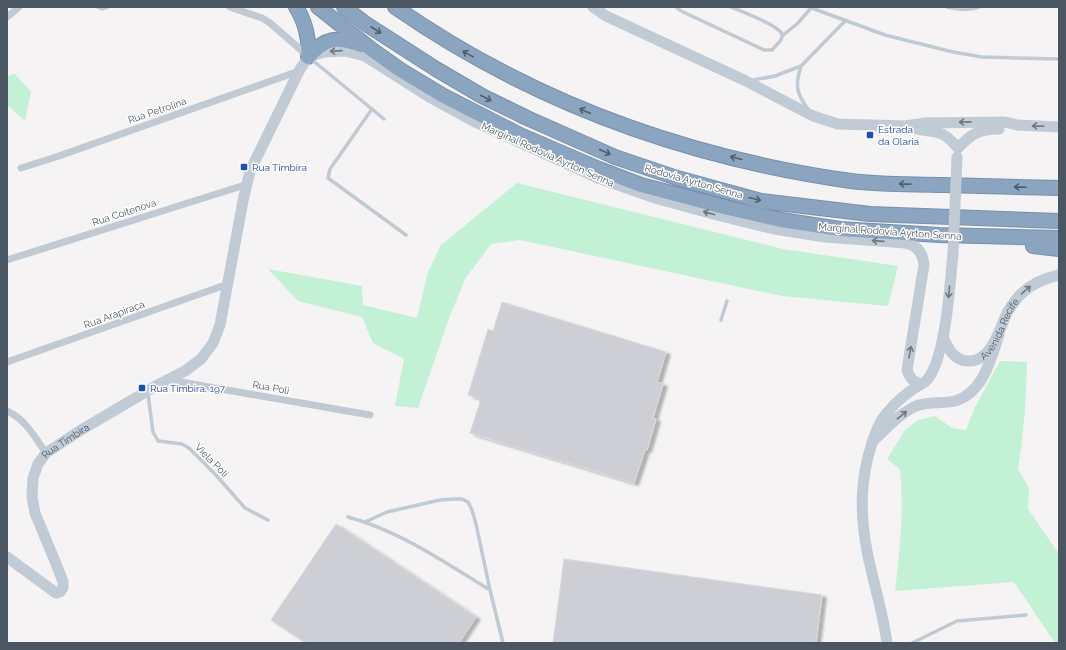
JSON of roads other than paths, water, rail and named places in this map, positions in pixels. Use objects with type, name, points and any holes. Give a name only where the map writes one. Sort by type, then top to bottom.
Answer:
[{"type":"highway","points":[[296,7],[306,31],[308,57]]},
{"type":"highway","name":"Marginal Rodovia Ayrton Senna","points":[[318,7],[399,70],[442,95],[520,135],[599,169],[641,185],[728,208],[811,226],[870,232],[1059,238]]},
{"type":"highway","name":"Rodovia Ayrton Senna","points":[[344,7],[378,32],[482,96],[526,118],[615,157],[677,178],[761,201],[870,214],[1059,221]]},
{"type":"highway","points":[[395,7],[464,52],[526,85],[597,116],[672,142],[778,168],[853,181],[890,184],[1059,188]]},
{"type":"highway","points":[[308,57],[317,47],[326,42],[340,39],[349,40],[371,49]]},
{"type":"highway","points":[[968,236],[979,240],[1059,249]]},
{"type":"street","points":[[7,17],[19,7]]},
{"type":"street","points":[[230,7],[262,18],[270,23],[308,57]]},
{"type":"street","points":[[593,7],[606,16],[746,81],[813,116],[838,124],[905,126],[939,132],[947,136],[957,152],[953,253],[943,337],[930,376],[898,401],[887,412],[876,430],[863,481],[863,525],[867,552],[885,628],[887,643]]},
{"type":"street","name":"Marginal Rodovia Ayrton Senna","points":[[308,57],[324,52],[345,51],[365,56],[432,98],[473,121],[598,178],[658,199],[717,216],[774,229],[825,237],[905,243],[913,245],[920,252],[924,265],[907,370],[915,382],[921,384]]},
{"type":"street","name":"Rua Timbira","points":[[7,557],[49,589],[56,593],[60,592],[63,588],[63,582],[35,513],[32,497],[33,478],[38,464],[46,453],[147,391],[185,371],[201,359],[213,343],[220,325],[250,171],[308,57]]},
{"type":"street","name":"Rua Petrolina","points":[[21,168],[300,71]]},
{"type":"street","points":[[905,126],[925,123],[1005,122],[1017,125],[1059,127]]},
{"type":"street","points":[[957,152],[974,133],[983,130],[1004,129],[1017,125]]},
{"type":"street","name":"Rua Coitenova","points":[[7,260],[248,184]]},
{"type":"street","name":"Avenida Recife","points":[[943,337],[951,352],[964,361],[971,361],[979,358],[987,352],[999,335],[1008,312],[1021,294],[1032,284],[1059,275]]},
{"type":"street","name":"Rua Arapiraca","points":[[7,362],[228,284]]},
{"type":"street","points":[[873,441],[904,412],[915,406],[955,401],[965,397],[974,389],[984,375],[999,335]]},
{"type":"street","name":"Rua Poli","points":[[169,380],[370,415]]},
{"type":"street","points":[[7,411],[27,426],[46,453]]},
{"type":"lane","points":[[97,7],[102,9],[108,7]]},
{"type":"lane","points":[[676,7],[681,12],[764,50],[772,50],[781,40],[782,36],[798,23],[810,7],[885,35],[953,52],[982,57],[1059,59]]},
{"type":"lane","points":[[731,7],[767,23],[779,30],[782,36]]},
{"type":"lane","points":[[947,7],[959,10],[979,7]]},
{"type":"lane","points":[[746,81],[765,79],[801,66],[846,20]]},
{"type":"lane","points":[[308,57],[384,119]]},
{"type":"lane","points":[[801,66],[797,78],[797,91],[813,116]]},
{"type":"lane","points":[[372,109],[330,169],[328,178],[406,235]]},
{"type":"lane","points":[[721,320],[727,301]]},
{"type":"lane","name":"Viela Poli","points":[[147,391],[153,432],[158,441],[182,444],[189,448],[215,474],[245,508],[268,520]]},
{"type":"lane","points":[[365,522],[387,512],[440,500],[454,498],[462,499],[468,502],[476,524],[503,643]]},
{"type":"lane","points":[[348,517],[365,522],[406,540],[490,590]]},
{"type":"lane","points":[[912,643],[957,621],[1026,615]]},
{"type":"place","name":"Estrada da Olaria","points":[[870,135]]},
{"type":"place","name":"Rua Timbira","points":[[244,167]]},
{"type":"place","name":"Rua Timbira, 197","points":[[142,388]]}]
